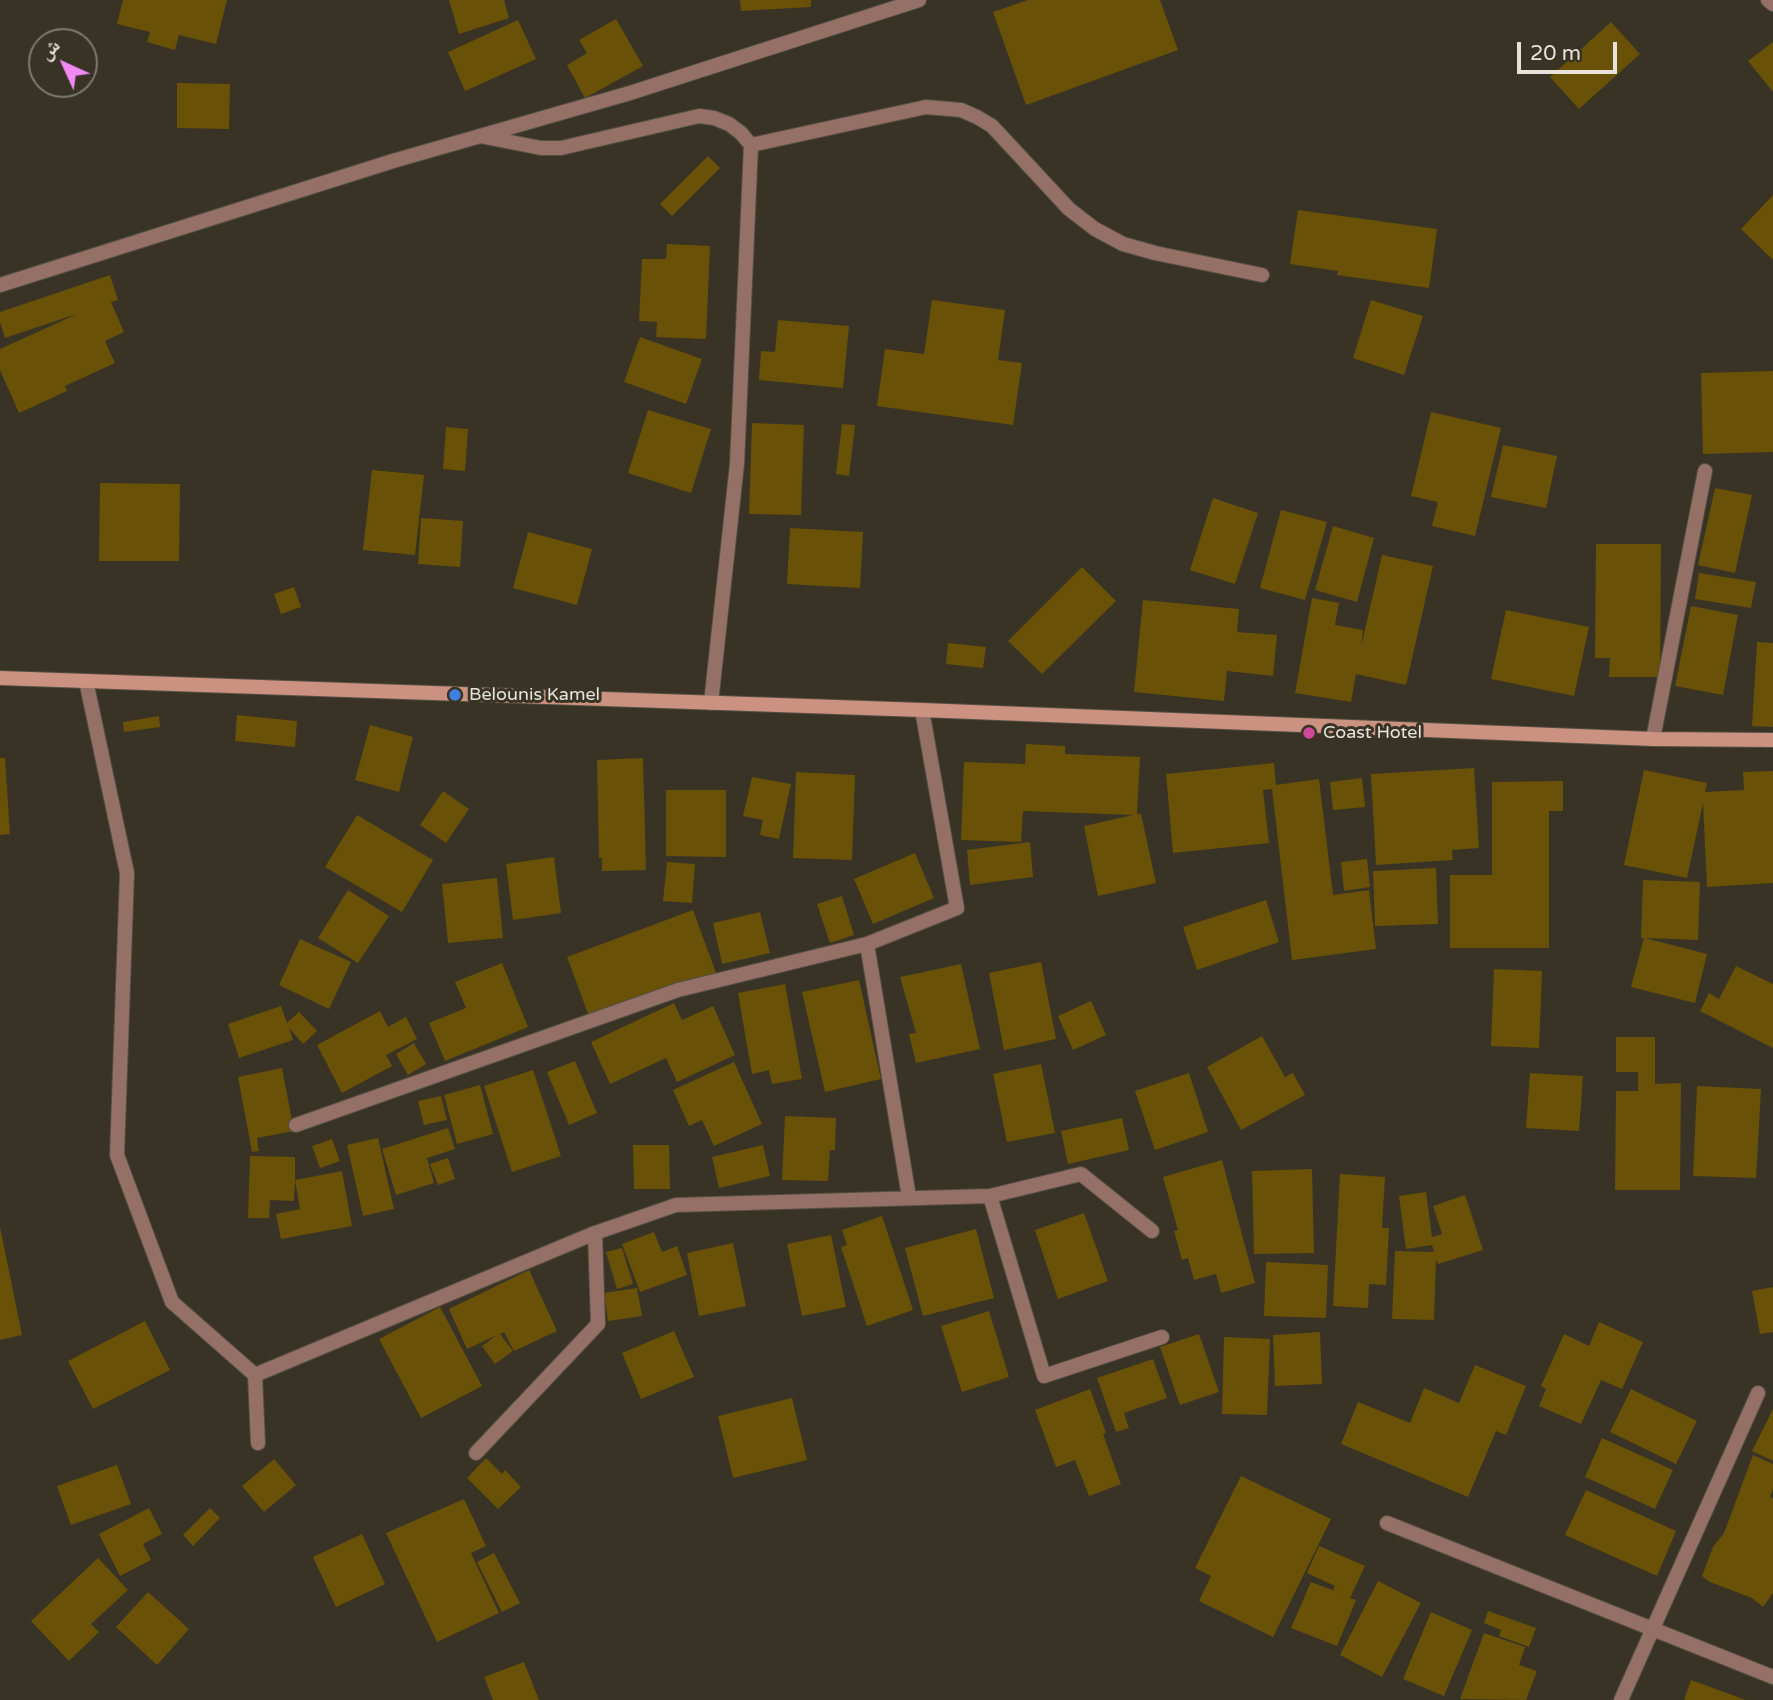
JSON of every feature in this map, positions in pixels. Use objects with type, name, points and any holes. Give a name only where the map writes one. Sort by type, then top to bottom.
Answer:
[{"type":"main road","points":[[0,678],[1653,739],[1773,740]]},
{"type":"street","points":[[0,285],[393,161],[630,93],[919,0]]},
{"type":"street","points":[[1769,0],[1773,4]]},
{"type":"street","points":[[751,145],[926,107],[961,110],[992,126],[1069,209],[1095,229],[1123,244],[1155,253],[1262,275]]},
{"type":"street","points":[[480,136],[541,148],[561,148],[699,116],[729,124],[751,145],[737,464],[711,703]]},
{"type":"street","points":[[1653,739],[1705,471]]},
{"type":"street","points":[[86,681],[127,873],[117,1154],[172,1302],[255,1375],[258,1443]]},
{"type":"street","points":[[296,1125],[678,990],[867,944],[957,908],[922,710]]},
{"type":"street","points":[[867,944],[909,1197]]},
{"type":"street","points":[[255,1375],[595,1233],[676,1205],[990,1196],[1081,1174],[1152,1231]]},
{"type":"street","points":[[990,1196],[1044,1376],[1163,1338]]},
{"type":"street","points":[[476,1453],[598,1324],[595,1233]]},
{"type":"street","points":[[1621,1700],[1758,1393]]},
{"type":"street","points":[[1387,1523],[1773,1677]]},
{"type":"building","points":[[123,0],[227,0],[216,44],[179,35],[175,50],[147,42],[150,32],[117,24]]},
{"type":"building","points":[[449,0],[504,0],[509,18],[459,34]]},
{"type":"building","points":[[740,0],[811,0],[811,7],[741,11]]},
{"type":"building","points":[[1028,0],[1160,0],[1178,50],[1026,105],[993,12]]},
{"type":"building","points":[[616,19],[643,66],[585,98],[567,65],[587,53],[579,40]]},
{"type":"building","points":[[518,20],[536,59],[465,91],[448,52]]},
{"type":"building","points":[[1611,22],[1640,54],[1579,109],[1550,77]]},
{"type":"building","points":[[1773,42],[1773,92],[1748,61]]},
{"type":"building","points":[[177,83],[230,84],[229,129],[177,128]]},
{"type":"building","points":[[708,156],[720,168],[672,216],[660,204]]},
{"type":"building","points":[[1773,195],[1773,260],[1741,229]]},
{"type":"building","points":[[1298,210],[1437,229],[1429,288],[1337,275],[1338,271],[1290,264]]},
{"type":"building","points":[[667,244],[710,246],[706,339],[656,337],[657,322],[639,321],[642,259],[666,259]]},
{"type":"building","points":[[110,275],[118,300],[111,302],[124,332],[105,341],[115,363],[65,386],[67,391],[19,413],[0,370],[0,349],[77,314],[5,338],[0,312]]},
{"type":"building","points":[[932,300],[1005,310],[998,360],[1022,363],[1013,425],[877,406],[885,349],[924,354]]},
{"type":"building","points":[[1371,300],[1423,316],[1404,375],[1353,358]]},
{"type":"building","points":[[778,320],[849,326],[843,388],[759,380],[761,351],[775,352]]},
{"type":"building","points":[[640,337],[702,359],[686,404],[624,382]]},
{"type":"building","points":[[1773,371],[1773,452],[1703,454],[1701,373]]},
{"type":"building","points":[[648,410],[711,429],[691,493],[628,473]]},
{"type":"building","points":[[1431,412],[1501,428],[1475,536],[1432,526],[1438,502],[1411,496]]},
{"type":"building","points":[[752,423],[804,425],[801,515],[749,514]]},
{"type":"building","points":[[842,424],[855,425],[849,476],[836,474]]},
{"type":"building","points":[[446,427],[468,429],[465,471],[443,469]]},
{"type":"building","points":[[1503,445],[1557,456],[1546,508],[1491,497]]},
{"type":"building","points":[[372,470],[424,475],[415,555],[363,550]]},
{"type":"building","points":[[100,483],[180,484],[179,561],[99,561]]},
{"type":"building","points":[[1715,488],[1752,495],[1735,573],[1698,565]]},
{"type":"building","points":[[1213,498],[1258,513],[1235,584],[1190,570]]},
{"type":"building","points":[[1281,510],[1327,522],[1305,600],[1260,588]]},
{"type":"building","points":[[421,518],[463,521],[460,567],[418,564]]},
{"type":"building","points":[[1333,526],[1374,538],[1357,602],[1315,590]]},
{"type":"building","points":[[790,528],[863,532],[860,588],[787,584]]},
{"type":"building","points":[[528,532],[592,549],[577,605],[513,588]]},
{"type":"building","points":[[1596,544],[1661,544],[1660,677],[1609,677],[1610,658],[1595,658]]},
{"type":"building","points":[[1382,555],[1433,566],[1406,685],[1356,674],[1351,702],[1295,693],[1312,598],[1339,603],[1335,625],[1363,630],[1361,647]]},
{"type":"building","points":[[1082,567],[1116,601],[1042,674],[1008,641]]},
{"type":"building","points":[[1699,573],[1756,582],[1751,608],[1695,599]]},
{"type":"building","points":[[294,587],[301,607],[281,614],[274,594]]},
{"type":"building","points":[[1143,600],[1239,609],[1237,632],[1277,635],[1273,676],[1227,671],[1224,701],[1134,692]]},
{"type":"building","points":[[1691,606],[1738,615],[1723,695],[1675,686]]},
{"type":"building","points":[[1506,610],[1589,627],[1574,696],[1491,679]]},
{"type":"building","points":[[1757,642],[1773,643],[1773,727],[1752,726]]},
{"type":"building","points":[[948,643],[986,647],[983,668],[946,664]]},
{"type":"building","points":[[237,715],[297,721],[295,747],[235,741]]},
{"type":"building","points":[[159,716],[160,727],[124,732],[123,722]]},
{"type":"building","points":[[370,725],[413,737],[399,792],[355,780]]},
{"type":"building","points":[[1026,744],[1065,746],[1065,754],[1140,757],[1137,814],[1141,814],[1156,883],[1098,896],[1084,826],[1133,815],[1023,811],[1021,842],[961,840],[964,762],[1025,764]]},
{"type":"building","points":[[0,758],[5,758],[10,834],[0,835]]},
{"type":"building","points":[[643,758],[646,870],[602,871],[602,858],[599,858],[597,760]]},
{"type":"building","points":[[1274,763],[1276,785],[1319,779],[1333,895],[1369,890],[1376,949],[1292,960],[1272,789],[1263,790],[1269,843],[1173,853],[1166,774]]},
{"type":"building","points":[[1474,768],[1479,848],[1452,850],[1453,860],[1376,865],[1371,774]]},
{"type":"building","points":[[1644,770],[1707,783],[1705,792],[1744,790],[1743,772],[1773,771],[1773,883],[1707,887],[1703,803],[1687,878],[1624,865]]},
{"type":"building","points":[[796,772],[855,775],[852,860],[793,858]]},
{"type":"building","points":[[752,777],[791,784],[779,839],[760,835],[763,820],[743,816]]},
{"type":"building","points":[[1362,778],[1365,807],[1333,810],[1330,782]]},
{"type":"building","points":[[1563,781],[1563,811],[1549,811],[1549,948],[1450,948],[1450,875],[1492,875],[1492,782]]},
{"type":"building","points":[[666,790],[726,790],[726,857],[666,856]]},
{"type":"building","points":[[443,791],[469,809],[446,843],[420,825]]},
{"type":"building","points":[[357,815],[433,860],[402,912],[325,867]]},
{"type":"building","points":[[1030,842],[1033,877],[970,885],[967,850]]},
{"type":"building","points":[[915,853],[934,898],[873,924],[854,879]]},
{"type":"building","points":[[554,857],[561,913],[513,920],[506,864]]},
{"type":"building","points":[[1367,859],[1370,887],[1344,891],[1341,862]]},
{"type":"building","points":[[667,862],[695,864],[692,903],[663,901]]},
{"type":"building","points":[[1436,868],[1438,924],[1375,926],[1373,871]]},
{"type":"building","points":[[497,878],[503,938],[448,943],[442,884]]},
{"type":"building","points":[[1643,880],[1700,882],[1698,940],[1645,938],[1707,954],[1695,1003],[1631,987],[1644,938],[1641,938]]},
{"type":"building","points":[[348,890],[389,916],[358,963],[318,938]]},
{"type":"building","points":[[842,896],[854,935],[830,943],[817,904]]},
{"type":"building","points":[[1266,900],[1279,942],[1197,970],[1183,927]]},
{"type":"building","points":[[693,910],[716,973],[590,1019],[567,957]]},
{"type":"building","points":[[760,912],[770,953],[722,964],[713,923]]},
{"type":"building","points":[[300,939],[351,962],[329,1009],[279,985]]},
{"type":"building","points":[[1041,962],[1056,1039],[1004,1050],[989,973]]},
{"type":"building","points":[[502,963],[528,1027],[445,1061],[429,1023],[466,1008],[455,982]]},
{"type":"building","points":[[961,964],[980,1049],[916,1063],[909,1034],[916,1033],[900,977]]},
{"type":"building","points":[[1736,966],[1773,984],[1773,1048],[1700,1011],[1709,993],[1719,999]]},
{"type":"building","points":[[1494,969],[1542,971],[1539,1048],[1491,1046]]},
{"type":"building","points":[[859,980],[881,1079],[825,1092],[802,992]]},
{"type":"building","points":[[785,984],[802,1079],[772,1084],[769,1070],[752,1074],[738,993]]},
{"type":"building","points":[[1091,1001],[1106,1035],[1073,1050],[1058,1016]]},
{"type":"building","points":[[674,1003],[682,1020],[713,1006],[735,1055],[677,1082],[666,1058],[610,1084],[591,1042]]},
{"type":"building","points":[[281,1006],[287,1023],[299,1012],[317,1031],[303,1044],[289,1028],[293,1040],[239,1058],[228,1024]]},
{"type":"building","points":[[380,1011],[388,1027],[406,1017],[417,1039],[386,1055],[392,1066],[342,1093],[317,1045]]},
{"type":"building","points":[[1262,1036],[1285,1077],[1293,1073],[1305,1095],[1241,1130],[1207,1067]]},
{"type":"building","points":[[1616,1037],[1655,1037],[1655,1084],[1681,1083],[1680,1190],[1615,1190],[1616,1091],[1638,1091],[1638,1072],[1616,1072]]},
{"type":"building","points":[[414,1043],[426,1064],[408,1075],[396,1054]]},
{"type":"building","points":[[575,1061],[597,1113],[569,1125],[547,1072]]},
{"type":"building","points":[[734,1062],[762,1124],[714,1146],[702,1120],[689,1126],[673,1090]]},
{"type":"building","points":[[1041,1064],[1055,1133],[1007,1142],[993,1074]]},
{"type":"building","points":[[282,1068],[294,1131],[257,1138],[259,1151],[252,1152],[238,1077]]},
{"type":"building","points":[[533,1070],[561,1156],[512,1172],[484,1086]]},
{"type":"building","points":[[1189,1073],[1208,1132],[1155,1150],[1135,1091]]},
{"type":"building","points":[[1530,1073],[1583,1076],[1579,1131],[1526,1128]]},
{"type":"building","points":[[480,1085],[493,1134],[457,1144],[444,1095]]},
{"type":"building","points":[[1697,1086],[1761,1089],[1756,1178],[1693,1176]]},
{"type":"building","points":[[441,1096],[447,1120],[424,1125],[418,1101]]},
{"type":"building","points":[[785,1116],[836,1118],[835,1150],[830,1150],[828,1181],[782,1180]]},
{"type":"building","points":[[1122,1118],[1129,1150],[1068,1164],[1061,1131]]},
{"type":"building","points":[[448,1128],[455,1149],[427,1158],[434,1183],[396,1195],[382,1149]]},
{"type":"building","points":[[378,1138],[394,1209],[363,1216],[347,1145]]},
{"type":"building","points":[[332,1139],[340,1161],[320,1168],[312,1146]]},
{"type":"building","points":[[633,1145],[669,1145],[670,1189],[634,1189]]},
{"type":"building","points":[[763,1145],[770,1176],[719,1188],[712,1157]]},
{"type":"building","points":[[250,1156],[295,1157],[294,1201],[270,1200],[269,1218],[248,1218]]},
{"type":"building","points":[[448,1158],[455,1179],[438,1185],[430,1164]]},
{"type":"building","points":[[1222,1160],[1255,1283],[1221,1293],[1216,1274],[1194,1280],[1188,1258],[1182,1260],[1174,1231],[1178,1230],[1163,1177]]},
{"type":"building","points":[[1312,1169],[1314,1253],[1254,1254],[1252,1171]]},
{"type":"building","points":[[342,1171],[352,1226],[281,1239],[276,1214],[300,1209],[295,1180]]},
{"type":"building","points":[[1340,1174],[1385,1177],[1382,1228],[1389,1228],[1386,1285],[1369,1284],[1368,1308],[1333,1306]]},
{"type":"building","points":[[1426,1192],[1432,1237],[1442,1234],[1433,1206],[1465,1195],[1483,1250],[1438,1264],[1436,1259],[1434,1320],[1392,1319],[1395,1251],[1434,1252],[1432,1245],[1406,1249],[1399,1196]]},
{"type":"building","points":[[1084,1213],[1108,1281],[1058,1299],[1035,1230]]},
{"type":"building","points":[[882,1216],[913,1310],[867,1326],[841,1247],[847,1245],[842,1230]]},
{"type":"building","points":[[0,1227],[22,1335],[0,1340]]},
{"type":"building","points":[[976,1229],[994,1298],[923,1316],[905,1248]]},
{"type":"building","points":[[654,1232],[662,1252],[677,1246],[687,1275],[640,1292],[622,1244]]},
{"type":"building","points":[[831,1235],[846,1307],[802,1316],[787,1244]]},
{"type":"building","points":[[733,1243],[746,1306],[699,1316],[687,1253]]},
{"type":"building","points":[[622,1248],[633,1284],[617,1289],[606,1252]]},
{"type":"building","points":[[1266,1262],[1328,1265],[1326,1318],[1264,1316]]},
{"type":"building","points":[[529,1270],[557,1331],[514,1351],[504,1332],[500,1334],[513,1351],[495,1364],[482,1346],[497,1335],[467,1349],[449,1309]]},
{"type":"building","points":[[1773,1287],[1773,1332],[1760,1334],[1752,1291]]},
{"type":"building","points":[[637,1288],[642,1316],[608,1321],[604,1293]]},
{"type":"building","points":[[440,1307],[482,1386],[421,1418],[379,1339]]},
{"type":"building","points":[[989,1311],[1009,1377],[962,1392],[941,1326]]},
{"type":"building","points":[[145,1321],[170,1370],[93,1409],[68,1361]]},
{"type":"building","points":[[1599,1322],[1643,1342],[1622,1389],[1601,1380],[1581,1424],[1539,1406],[1546,1389],[1541,1386],[1564,1334],[1589,1346]]},
{"type":"building","points":[[674,1331],[694,1377],[641,1399],[622,1353]]},
{"type":"building","points":[[1320,1332],[1322,1384],[1275,1386],[1273,1335]]},
{"type":"building","points":[[1199,1334],[1219,1392],[1180,1405],[1160,1347]]},
{"type":"building","points":[[1224,1337],[1270,1339],[1267,1415],[1222,1414]]},
{"type":"building","points":[[1153,1359],[1167,1398],[1124,1413],[1129,1428],[1116,1432],[1097,1378]]},
{"type":"building","points":[[1475,1365],[1526,1386],[1506,1435],[1496,1431],[1468,1497],[1341,1444],[1358,1402],[1410,1423],[1424,1388],[1459,1403]]},
{"type":"building","points":[[1090,1389],[1121,1484],[1089,1496],[1075,1460],[1056,1467],[1035,1410]]},
{"type":"building","points":[[1631,1389],[1697,1421],[1676,1464],[1610,1432]]},
{"type":"building","points":[[792,1398],[807,1460],[733,1478],[718,1416]]},
{"type":"building","points":[[1773,1409],[1773,1461],[1752,1451]]},
{"type":"building","points":[[1602,1438],[1673,1470],[1655,1509],[1585,1477]]},
{"type":"building","points":[[1753,1455],[1773,1464],[1773,1489],[1770,1497],[1773,1498],[1773,1593],[1763,1607],[1752,1598],[1710,1582],[1702,1576],[1713,1547],[1724,1533]]},
{"type":"building","points":[[486,1458],[502,1474],[505,1470],[521,1487],[498,1509],[467,1478]]},
{"type":"building","points":[[274,1459],[296,1485],[264,1512],[242,1486]]},
{"type":"building","points":[[117,1465],[131,1504],[71,1525],[57,1486]]},
{"type":"building","points":[[1241,1476],[1331,1519],[1273,1637],[1199,1601],[1211,1576],[1195,1568]]},
{"type":"building","points":[[1586,1490],[1676,1531],[1657,1576],[1565,1535]]},
{"type":"building","points":[[464,1499],[486,1546],[471,1553],[499,1613],[437,1642],[386,1533]]},
{"type":"building","points":[[149,1508],[162,1534],[143,1544],[151,1560],[120,1576],[99,1534]]},
{"type":"building","points":[[210,1508],[220,1518],[193,1546],[183,1535]]},
{"type":"building","points":[[362,1534],[385,1584],[336,1607],[313,1557]]},
{"type":"building","points":[[1319,1546],[1365,1566],[1350,1598],[1356,1600],[1337,1646],[1291,1628],[1311,1582],[1343,1594],[1333,1590],[1335,1586],[1307,1573]]},
{"type":"building","points":[[494,1553],[520,1603],[502,1612],[477,1562]]},
{"type":"building","points":[[98,1558],[128,1590],[91,1624],[99,1632],[69,1661],[31,1621]]},
{"type":"building","points":[[1378,1581],[1421,1603],[1382,1677],[1340,1655]]},
{"type":"building","points":[[148,1592],[189,1629],[157,1665],[116,1627]]},
{"type":"building","points":[[1488,1611],[1536,1628],[1529,1647],[1499,1636],[1501,1630],[1484,1623]]},
{"type":"building","points":[[1431,1612],[1472,1630],[1444,1696],[1403,1679]]},
{"type":"building","points":[[1484,1633],[1525,1647],[1519,1665],[1537,1671],[1526,1700],[1460,1699]]},
{"type":"building","points":[[524,1662],[539,1700],[493,1700],[484,1677]]},
{"type":"building","points":[[1691,1680],[1746,1700],[1684,1700]]},
{"type":"place","name":"Belounis Kamel","points":[[455,695]]},
{"type":"place","name":"Coast Hotel","points":[[1309,733]]}]
